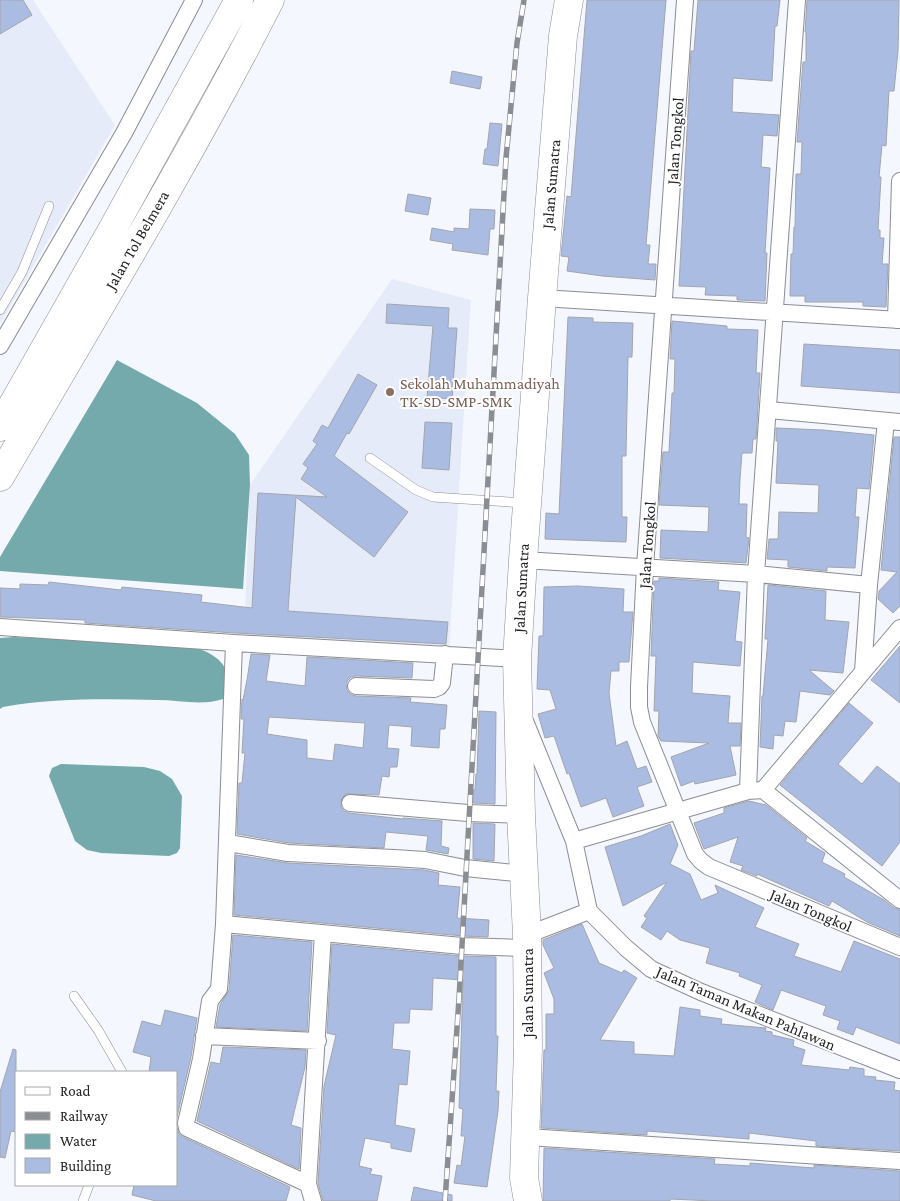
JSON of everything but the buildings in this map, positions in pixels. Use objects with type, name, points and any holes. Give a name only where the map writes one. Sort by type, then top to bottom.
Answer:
[{"type":"highway","name":"Jalan Tol Belmera","points":[[0,427],[112,230],[239,0]]},
{"type":"highway","name":"Jalan Tol Belmera","points":[[0,477],[133,248],[250,40],[270,0]]},
{"type":"highway","name":"Jalan Sumatra","points":[[523,1193],[527,1138],[527,942],[521,815],[517,659],[542,298],[563,36],[569,0]]},
{"type":"street","points":[[0,346],[124,133],[194,0]]},
{"type":"street","name":"Jalan Tongkol","points":[[685,0],[645,567],[639,707],[642,722],[695,854],[701,861],[709,867],[900,947]]},
{"type":"street","points":[[756,791],[756,574],[797,0]]},
{"type":"street","points":[[542,298],[664,304],[898,320],[900,181]]},
{"type":"street","points":[[768,410],[893,422],[869,585],[863,671]]},
{"type":"street","points":[[523,560],[756,574],[869,585]]},
{"type":"street","points":[[0,627],[234,643],[517,659]]},
{"type":"street","points":[[574,841],[677,811],[756,791],[900,628]]},
{"type":"street","points":[[234,643],[228,843],[219,989],[210,1001],[186,1123],[187,1128],[308,1184]]},
{"type":"street","points":[[356,686],[439,688],[442,683],[445,654]]},
{"type":"street","points":[[224,924],[290,928],[323,933],[462,946],[527,942],[589,911],[574,841],[518,705]]},
{"type":"street","points":[[756,791],[900,900]]},
{"type":"street","points":[[350,803],[468,813],[521,815]]},
{"type":"street","points":[[228,843],[288,853],[425,860],[466,868],[525,874]]},
{"type":"street","name":"Jalan Taman Makan Pahlawan","points":[[589,911],[638,959],[651,969],[673,980],[900,1070]]},
{"type":"street","points":[[313,1201],[308,1184],[318,1042],[323,933]]},
{"type":"street","points":[[204,1036],[318,1042]]},
{"type":"street","points":[[527,1138],[900,1161]]},
{"type":"lane","points":[[0,310],[22,272],[49,206]]},
{"type":"lane","points":[[370,458],[416,490],[432,497],[527,503]]},
{"type":"lane","points":[[74,996],[98,1030],[121,1071]]},
{"type":"lane","points":[[82,1201],[89,1186]]},
{"type":"shaded area","points":[[0,0],[33,0],[115,125],[0,324]]},
{"type":"shaded area","name":"Sekolah Muhammadiyah TK-SD-SMP-SMK","points":[[392,279],[471,300],[449,651],[244,640],[250,485]]},
{"type":"water","points":[[117,360],[197,403],[235,434],[249,455],[250,485],[243,589],[0,571],[0,557]]},
{"type":"water","points":[[14,637],[186,645],[206,652],[221,662],[226,669],[227,687],[223,699],[207,702],[119,699],[80,700],[22,704],[0,709],[0,638]]},
{"type":"water","points":[[61,764],[144,767],[160,771],[172,779],[182,796],[180,848],[177,853],[169,856],[101,853],[87,850],[75,841],[49,776],[52,768]]},
{"type":"railway","points":[[445,1201],[459,999],[506,158],[517,43],[524,0]]},
{"type":"place","name":"Sekolah Muhammadiyah TK-SD-SMP-SMK","points":[[390,392]]}]
